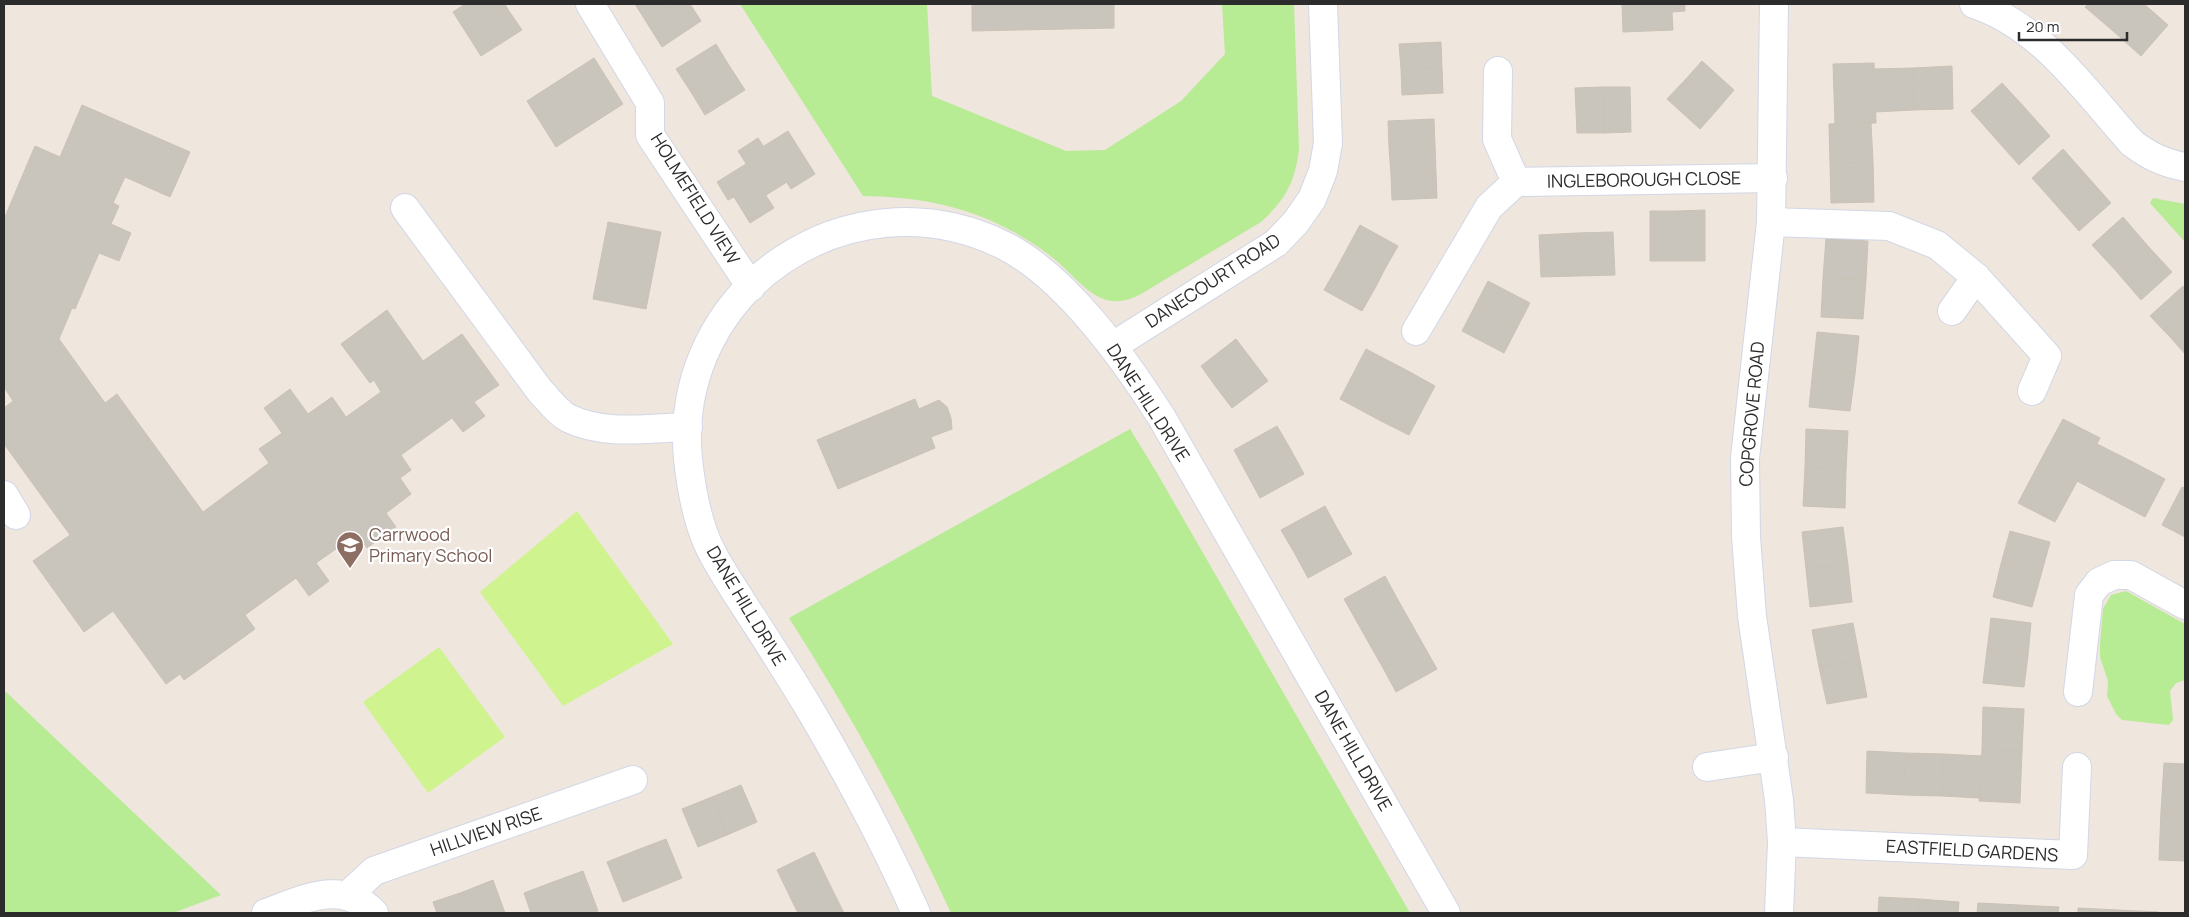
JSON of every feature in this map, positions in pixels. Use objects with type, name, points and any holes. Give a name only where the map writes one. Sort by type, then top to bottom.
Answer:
[{"type":"street","name":"HOLMEFIELD VIEW","points":[[590,4],[650,103],[650,135],[751,287]]},
{"type":"street","name":"DANECOURT ROAD","points":[[1113,346],[1276,243],[1296,222],[1312,198],[1323,171],[1328,143],[1323,4]]},
{"type":"street","name":"COPGROVE ROAD","points":[[1775,4],[1771,222],[1745,458],[1746,537],[1752,616],[1774,757],[1782,842],[1779,913]]},
{"type":"street","points":[[1974,4],[2014,22],[2038,40],[2132,143],[2148,156],[2185,167]]},
{"type":"street","points":[[1416,331],[1489,207],[1516,182],[1497,139],[1498,71]]},
{"type":"street","name":"INGLEBOROUGH CLOSE","points":[[1516,182],[1773,178]]},
{"type":"street","points":[[405,208],[540,391],[566,418],[593,427],[626,429],[688,427]]},
{"type":"street","name":"DANE HILL DRIVE","points":[[916,913],[856,793],[809,709],[719,567],[697,513],[691,484],[688,427],[691,398],[707,350],[719,327],[751,287],[790,254],[814,241],[868,224],[896,221],[934,224],[978,234],[1005,246],[1050,278],[1113,346],[1162,418],[1446,913]]},
{"type":"street","points":[[1771,222],[1889,226],[1937,245],[1976,276],[2047,356],[2032,391]]},
{"type":"street","points":[[1952,311],[1976,276]]},
{"type":"street","points":[[2078,692],[2089,595],[2106,578],[2114,575],[2131,575],[2185,605]]},
{"type":"street","points":[[1707,767],[1774,757]]},
{"type":"street","name":"EASTFIELD GARDENS","points":[[1782,842],[2073,856],[2077,766]]},
{"type":"street","name":"HILLVIEW RISE","points":[[347,896],[374,871],[632,780]]},
{"type":"street","points":[[266,913],[318,894],[333,893],[361,902],[374,913]]},
{"type":"green space","points":[[740,4],[927,4],[932,96],[1066,151],[1105,150],[1181,101],[1225,54],[1222,4],[1294,4],[1299,149],[1292,181],[1277,206],[1261,222],[1141,294],[1121,301],[1106,300],[1094,294],[1048,254],[1027,239],[983,217],[938,204],[889,197],[863,196]]},
{"type":"green space","points":[[2153,198],[2185,204],[2185,242],[2150,203]]},
{"type":"green space","points":[[1130,429],[1410,913],[951,913],[875,763],[789,618]]},
{"type":"green space","points":[[577,511],[673,644],[563,706],[480,592]]},
{"type":"green space","points":[[2126,591],[2185,624],[2185,680],[2176,683],[2170,691],[2173,720],[2169,725],[2122,720],[2116,714],[2107,696],[2108,681],[2100,657],[2103,609],[2111,595]]},
{"type":"green space","points":[[439,647],[505,737],[428,793],[363,702]]},
{"type":"green space","points":[[6,692],[221,895],[173,913],[4,913],[4,693]]},
{"type":"building","points":[[465,4],[505,4],[507,8],[467,34],[453,12]]},
{"type":"building","points":[[635,4],[677,4],[647,23]]},
{"type":"building","points":[[677,4],[690,4],[701,21],[662,47],[647,23]]},
{"type":"building","points":[[972,4],[1114,4],[1114,28],[972,31]]},
{"type":"building","points":[[1622,4],[1685,4],[1685,11],[1672,12],[1673,30],[1623,32]]},
{"type":"building","points":[[2088,4],[2137,4],[2113,31],[2085,7]]},
{"type":"building","points":[[2137,4],[2144,4],[2168,25],[2141,56],[2113,31]]},
{"type":"building","points":[[507,8],[522,30],[481,56],[467,34]]},
{"type":"building","points":[[1441,42],[1442,68],[1401,69],[1399,44]]},
{"type":"building","points":[[716,44],[730,67],[691,92],[676,69]]},
{"type":"building","points":[[594,58],[623,104],[556,147],[527,101]]},
{"type":"building","points":[[1702,61],[1734,90],[1717,110],[1685,80]]},
{"type":"building","points":[[1874,63],[1876,123],[1835,124],[1833,64]]},
{"type":"building","points":[[1952,66],[1953,109],[1914,110],[1913,68]]},
{"type":"building","points":[[730,67],[745,90],[705,115],[691,92]]},
{"type":"building","points":[[1442,68],[1443,93],[1402,95],[1401,69]]},
{"type":"building","points":[[1913,68],[1914,110],[1875,112],[1874,69]]},
{"type":"building","points":[[1685,80],[1717,110],[1700,129],[1667,99]]},
{"type":"building","points":[[2002,83],[2026,109],[1995,138],[1971,111]]},
{"type":"building","points":[[1603,87],[1604,133],[1577,133],[1575,88]]},
{"type":"building","points":[[1603,87],[1630,87],[1631,132],[1604,133]]},
{"type":"building","points":[[82,105],[190,152],[170,197],[125,177],[113,203],[119,206],[111,224],[131,233],[119,261],[99,253],[75,309],[72,308],[59,339],[105,403],[117,394],[203,512],[269,463],[259,449],[282,433],[264,408],[290,389],[308,414],[332,397],[346,417],[381,392],[374,380],[370,383],[341,344],[387,310],[423,361],[462,334],[499,385],[474,402],[485,416],[463,432],[452,418],[401,455],[411,470],[400,478],[411,494],[386,513],[396,527],[367,548],[357,534],[316,563],[329,581],[309,596],[296,578],[245,615],[255,629],[184,680],[180,674],[166,684],[113,611],[84,632],[33,561],[70,535],[4,444],[4,408],[13,401],[4,387],[4,219],[35,146],[60,157]]},
{"type":"building","points":[[2026,109],[2050,136],[2019,165],[1995,138]]},
{"type":"building","points":[[1434,119],[1435,146],[1389,147],[1388,121]]},
{"type":"building","points":[[1871,123],[1873,162],[1830,164],[1829,124]]},
{"type":"building","points":[[788,131],[815,174],[791,189],[764,146]]},
{"type":"building","points":[[758,138],[787,182],[766,195],[738,151]]},
{"type":"building","points":[[1435,146],[1436,172],[1391,174],[1389,147]]},
{"type":"building","points":[[2063,149],[2087,176],[2056,205],[2032,178]]},
{"type":"building","points":[[1873,162],[1874,202],[1831,203],[1830,164]]},
{"type":"building","points":[[746,164],[774,208],[750,223],[734,197],[728,200],[717,182]]},
{"type":"building","points":[[1436,172],[1437,198],[1392,200],[1391,174]]},
{"type":"building","points":[[2087,176],[2111,203],[2079,231],[2056,205]]},
{"type":"building","points":[[1705,210],[1705,261],[1678,261],[1677,211]]},
{"type":"building","points":[[1650,211],[1677,211],[1678,261],[1650,261]]},
{"type":"building","points":[[2123,217],[2147,245],[2117,272],[2092,245]]},
{"type":"building","points":[[608,222],[661,232],[646,309],[593,299]]},
{"type":"building","points":[[1360,225],[1398,246],[1386,267],[1348,247]]},
{"type":"building","points":[[1613,232],[1615,275],[1577,276],[1577,233]]},
{"type":"building","points":[[1577,233],[1577,276],[1541,277],[1539,235]]},
{"type":"building","points":[[1826,238],[1868,241],[1866,280],[1823,278]]},
{"type":"building","points":[[2147,245],[2172,272],[2141,300],[2117,272]]},
{"type":"building","points":[[1348,247],[1386,267],[1374,290],[1336,269]]},
{"type":"building","points":[[1336,269],[1374,290],[1362,311],[1324,290]]},
{"type":"building","points":[[1823,278],[1866,280],[1863,319],[1821,317]]},
{"type":"building","points":[[1488,281],[1530,303],[1517,328],[1475,306]]},
{"type":"building","points":[[2183,286],[2185,289],[2185,327],[2172,339],[2150,316]]},
{"type":"building","points":[[1475,306],[1517,328],[1504,353],[1462,331]]},
{"type":"building","points":[[2185,327],[2185,354],[2172,339]]},
{"type":"building","points":[[1817,332],[1859,336],[1855,374],[1813,369]]},
{"type":"building","points":[[1236,339],[1252,360],[1216,387],[1201,366]]},
{"type":"building","points":[[1366,349],[1408,371],[1381,421],[1340,399]]},
{"type":"building","points":[[1252,360],[1268,381],[1232,408],[1216,387]]},
{"type":"building","points":[[1813,369],[1855,374],[1850,411],[1809,407]]},
{"type":"building","points":[[1408,371],[1435,386],[1409,435],[1381,421]]},
{"type":"building","points":[[915,399],[919,409],[939,400],[947,407],[952,429],[931,437],[935,448],[838,489],[817,440]]},
{"type":"building","points":[[2063,419],[2100,438],[2073,489],[2036,469]]},
{"type":"building","points":[[1277,426],[1291,450],[1247,474],[1234,450]]},
{"type":"building","points":[[1806,429],[1848,431],[1846,470],[1805,467]]},
{"type":"building","points":[[2097,444],[2131,461],[2111,499],[2077,481]]},
{"type":"building","points":[[1291,450],[1304,474],[1260,498],[1247,474]]},
{"type":"building","points":[[2131,461],[2165,479],[2145,517],[2111,499]]},
{"type":"building","points":[[1805,467],[1846,470],[1845,508],[1803,506]]},
{"type":"building","points":[[2036,469],[2073,489],[2055,522],[2018,503]]},
{"type":"building","points":[[2182,487],[2185,488],[2185,537],[2162,525]]},
{"type":"building","points":[[1325,506],[1338,530],[1295,554],[1281,530]]},
{"type":"building","points":[[1843,527],[1848,565],[1806,569],[1802,532]]},
{"type":"building","points":[[1338,530],[1352,554],[1308,578],[1295,554]]},
{"type":"building","points":[[2010,531],[2050,542],[2041,575],[2001,564]]},
{"type":"building","points":[[2001,564],[2041,575],[2032,607],[1993,597]]},
{"type":"building","points":[[1848,565],[1852,602],[1810,607],[1806,569]]},
{"type":"building","points":[[1385,576],[1398,600],[1357,622],[1344,599]]},
{"type":"building","points":[[1398,600],[1411,623],[1370,645],[1357,622]]},
{"type":"building","points":[[1991,618],[2031,623],[2028,655],[1987,650]]},
{"type":"building","points":[[1411,623],[1424,646],[1383,668],[1370,645]]},
{"type":"building","points":[[1853,623],[1860,660],[1819,667],[1812,630]]},
{"type":"building","points":[[1424,646],[1437,669],[1396,692],[1383,668]]},
{"type":"building","points":[[1987,650],[2028,655],[2024,687],[1983,683]]},
{"type":"building","points":[[1860,660],[1867,697],[1827,704],[1819,667]]},
{"type":"building","points":[[1983,707],[2024,709],[2022,752],[1982,750]]},
{"type":"building","points":[[1982,750],[2022,752],[2020,803],[1979,801]]},
{"type":"building","points":[[1867,751],[1905,753],[1904,795],[1866,793]]},
{"type":"building","points":[[1905,753],[1944,754],[1942,796],[1904,795]]},
{"type":"building","points":[[1944,754],[1982,756],[1980,798],[1942,796]]},
{"type":"building","points":[[2164,763],[2185,764],[2185,813],[2161,811]]},
{"type":"building","points":[[741,785],[757,822],[727,835],[712,797]]},
{"type":"building","points":[[712,797],[727,835],[698,847],[682,809]]},
{"type":"building","points":[[2161,811],[2185,813],[2185,861],[2159,860]]},
{"type":"building","points":[[666,839],[682,878],[653,890],[637,850]]},
{"type":"building","points":[[637,850],[653,890],[623,902],[607,862]]},
{"type":"building","points":[[814,852],[830,885],[793,903],[777,870]]},
{"type":"building","points":[[583,871],[598,911],[590,913],[565,913],[553,882]]},
{"type":"building","points":[[493,880],[505,913],[471,913],[463,892]]},
{"type":"building","points":[[553,882],[565,913],[531,913],[524,893]]},
{"type":"building","points":[[830,885],[844,913],[798,913],[793,903]]},
{"type":"building","points":[[463,892],[471,913],[437,913],[433,902]]},
{"type":"building","points":[[1879,897],[1919,899],[1918,913],[1878,913]]},
{"type":"building","points":[[1919,899],[1959,902],[1958,913],[1918,913]]},
{"type":"building","points":[[1978,903],[2019,905],[2018,913],[1977,913]]},
{"type":"building","points":[[2019,905],[2059,907],[2058,913],[2018,913]]},
{"type":"building","points":[[2078,908],[2118,910],[2118,913],[2078,913]]},
{"type":"building","points":[[2118,910],[2159,912],[2159,913],[2118,913]]},
{"type":"place","name":"Carrwood Primary School","points":[[350,569]]}]
